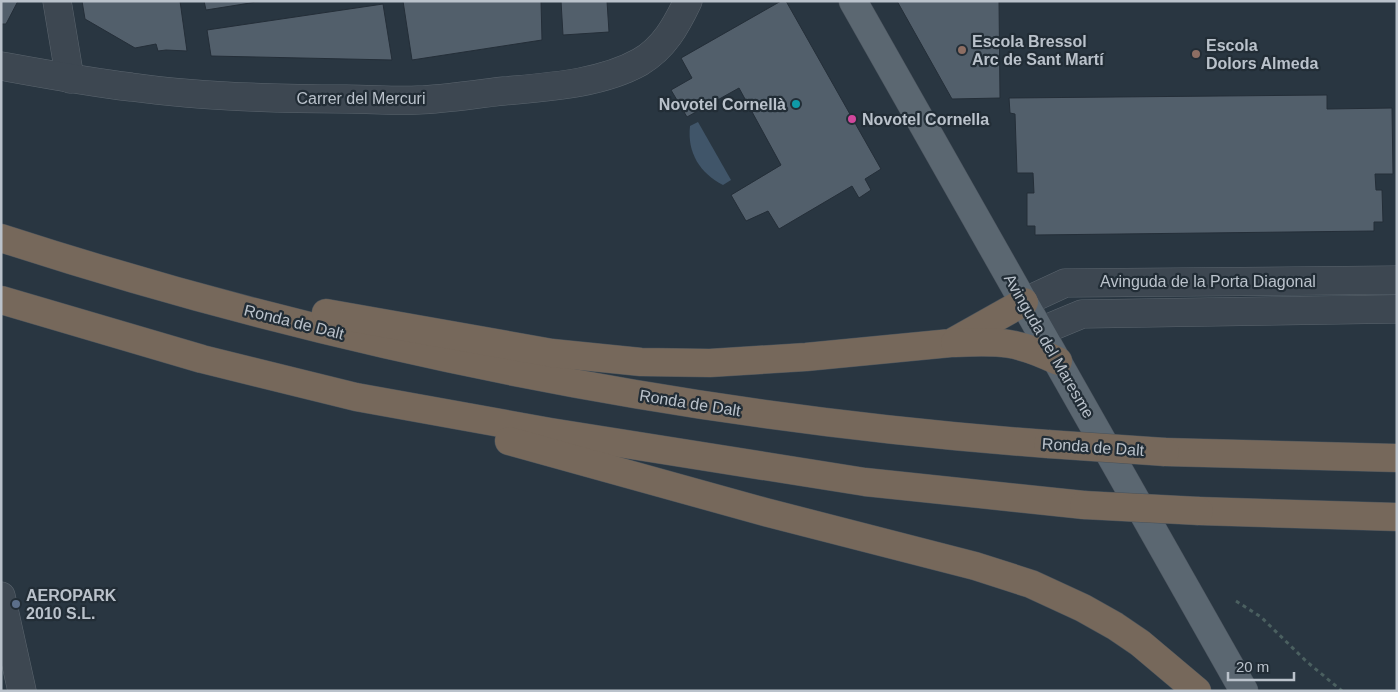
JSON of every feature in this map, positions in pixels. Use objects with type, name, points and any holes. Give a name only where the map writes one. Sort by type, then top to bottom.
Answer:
[{"type":"highway","name":"Ronda de Dalt","points":[[1,238],[132,279],[365,340],[638,395],[888,430],[1048,444],[1165,452],[1396,458]]},
{"type":"highway","points":[[132,279],[552,353],[599,359],[710,363],[806,357],[990,341],[1013,344],[1035,350],[1058,361]]},
{"type":"highway","points":[[1,300],[184,354],[356,397],[756,509],[975,566],[1031,584],[1083,608],[1115,626],[1147,648],[1197,691]]},
{"type":"highway","points":[[951,343],[1024,302]]},
{"type":"highway","points":[[356,397],[550,432],[865,482],[1084,506],[1395,517]]},
{"type":"main road","name":"Avinguda del Maresme","points":[[853,1],[1244,691]]},
{"type":"street","points":[[57,1],[70,79]]},
{"type":"street","name":"Carrer del Mercuri","points":[[1,66],[70,79],[134,88],[230,96],[418,100],[545,87],[620,71],[640,62],[658,49],[674,29],[688,1]]},
{"type":"street","name":"Avinguda de la Porta Diagonal","points":[[1024,302],[1064,283],[1397,280]]},
{"type":"street","name":"Avinguda de la Porta Diagonal","points":[[1041,331],[1082,314],[1397,309]]},
{"type":"street","points":[[1,596],[22,691]]},
{"type":"path","points":[[1236,601],[1261,617],[1306,661],[1342,691]]},
{"type":"water","points":[[698,122],[731,180],[723,185],[708,175],[693,153],[690,126]]},
{"type":"building","points":[[1,1],[18,1],[6,24],[1,24]]},
{"type":"building","points":[[82,1],[180,1],[187,51],[158,51],[156,44],[135,48],[85,19]]},
{"type":"building","points":[[204,1],[263,1],[206,10]]},
{"type":"building","points":[[403,1],[541,1],[542,40],[412,60]]},
{"type":"building","points":[[561,1],[607,1],[609,32],[563,35]]},
{"type":"building","name":"Novotel Cornellà","points":[[781,1],[786,1],[881,169],[865,179],[871,190],[859,198],[852,186],[779,229],[768,211],[746,221],[731,195],[781,165],[739,88],[687,117],[671,90],[692,78],[681,58]]},
{"type":"building","name":"Escola Bressol Arc de Sant Martí","points":[[897,1],[999,1],[1000,98],[952,99]]},
{"type":"building","points":[[383,4],[392,60],[211,56],[207,30]]},
{"type":"building","points":[[1327,95],[1327,109],[1392,108],[1393,174],[1375,174],[1376,190],[1382,190],[1383,222],[1374,222],[1374,231],[1035,235],[1035,226],[1027,226],[1027,193],[1034,193],[1033,173],[1017,173],[1015,114],[1010,113],[1009,98]]},
{"type":"place","name":"Escola Bressol Arc de Sant Martí","points":[[962,50]]},
{"type":"place","name":"Escola Dolors Almeda","points":[[1196,54]]},
{"type":"place","name":"Novotel Cornellà","points":[[796,104]]},
{"type":"place","name":"Novotel Cornella","points":[[852,119]]},
{"type":"place","name":"AEROPARK 2010 S.L.","points":[[16,604]]}]
